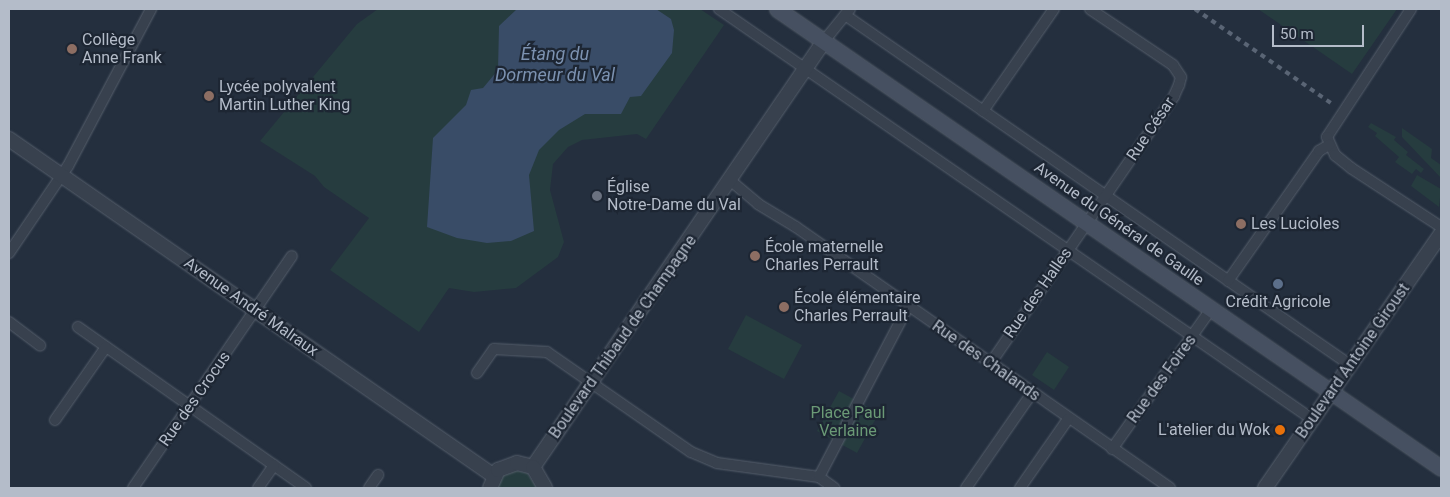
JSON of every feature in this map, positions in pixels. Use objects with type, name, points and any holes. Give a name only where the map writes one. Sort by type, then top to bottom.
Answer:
[{"type":"main road","name":"Avenue du Général de Gaulle","points":[[777,9],[1441,468]]},
{"type":"street","points":[[9,254],[62,176],[151,9]]},
{"type":"street","points":[[719,9],[1312,419]]},
{"type":"street","points":[[983,111],[1054,9]]},
{"type":"street","name":"Rue César","points":[[1086,223],[1174,96],[1181,76],[1173,65],[1090,9]]},
{"type":"street","points":[[1410,9],[1330,128],[1327,137],[1329,145],[1351,168],[1441,227]]},
{"type":"street","points":[[847,12],[983,111],[1350,365]]},
{"type":"street","name":"Boulevard Thibaud de Champagne","points":[[533,467],[731,181],[824,41],[847,12]]},
{"type":"street","name":"Avenue André Malraux","points":[[9,139],[256,310],[492,482]]},
{"type":"street","points":[[1228,281],[1319,151],[1329,145]]},
{"type":"street","name":"Rue des Chalands","points":[[731,181],[758,204],[796,226],[908,307],[1170,488]]},
{"type":"street","name":"Rue des Halles","points":[[990,364],[1086,223]]},
{"type":"street","name":"Boulevard Antoine Giroust","points":[[1265,488],[1441,234]]},
{"type":"street","name":"Rue des Crocus","points":[[133,488],[292,256]]},
{"type":"street","points":[[819,477],[908,307]]},
{"type":"street","name":"Rue des Foires","points":[[1112,449],[1211,310]]},
{"type":"street","points":[[9,322],[40,345]]},
{"type":"street","points":[[78,326],[306,488]]},
{"type":"street","points":[[55,420],[106,347]]},
{"type":"street","points":[[477,373],[494,349],[547,352],[691,452],[717,463],[819,477],[834,488]]},
{"type":"street","points":[[966,488],[1032,393]]},
{"type":"street","points":[[1020,488],[1068,419]]},
{"type":"street","points":[[492,482],[510,464],[522,463],[533,467],[539,473],[545,488]]},
{"type":"street","points":[[258,488],[274,465]]},
{"type":"street","points":[[369,488],[378,475]]},
{"type":"green space","points":[[378,9],[700,9],[724,25],[646,139],[637,134],[582,140],[568,147],[553,164],[550,190],[564,242],[558,257],[516,288],[474,292],[449,288],[419,332],[330,270],[369,218],[324,187],[315,176],[260,141],[357,24]]},
{"type":"green space","points":[[1258,9],[1397,9],[1352,74]]},
{"type":"green space","points":[[1371,123],[1396,137],[1394,140],[1408,152],[1406,155],[1424,169],[1421,173],[1416,169],[1412,174],[1395,162],[1399,157],[1375,136],[1377,133],[1368,127]]},
{"type":"green space","points":[[1402,128],[1432,149],[1431,158],[1441,165],[1441,178],[1402,137]]},
{"type":"green space","points":[[1417,175],[1441,189],[1439,207],[1411,186]]},
{"type":"green space","points":[[746,315],[802,345],[784,379],[728,349]]},
{"type":"green space","points":[[1047,352],[1069,367],[1054,390],[1032,375]]},
{"type":"green space","name":"Place Paul Verlaine","points":[[839,391],[879,413],[857,453],[817,431]]},
{"type":"green space","points":[[514,470],[527,473],[537,488],[497,488],[502,476]]},
{"type":"water","name":"Étang du Dormeur du Val","points":[[517,9],[656,9],[671,19],[674,30],[672,53],[641,96],[630,97],[621,114],[585,114],[559,130],[539,150],[529,175],[534,231],[511,241],[487,243],[457,238],[427,227],[433,138],[466,105],[471,90],[483,88],[498,70],[499,26]]},
{"type":"railway","points":[[1195,9],[1331,103]]},
{"type":"place","name":"Collège Anne Frank","points":[[72,49]]},
{"type":"place","name":"Lycée polyvalent Martin Luther King","points":[[209,96]]},
{"type":"place","name":"Église Notre-Dame du Val","points":[[597,196]]},
{"type":"place","name":"Les Lucioles","points":[[1241,224]]},
{"type":"place","name":"École maternelle Charles Perrault","points":[[755,256]]},
{"type":"place","name":"Crédit Agricole","points":[[1278,284]]},
{"type":"place","name":"École élémentaire Charles Perrault","points":[[784,307]]},
{"type":"place","name":"L'atelier du Wok","points":[[1280,430]]}]
